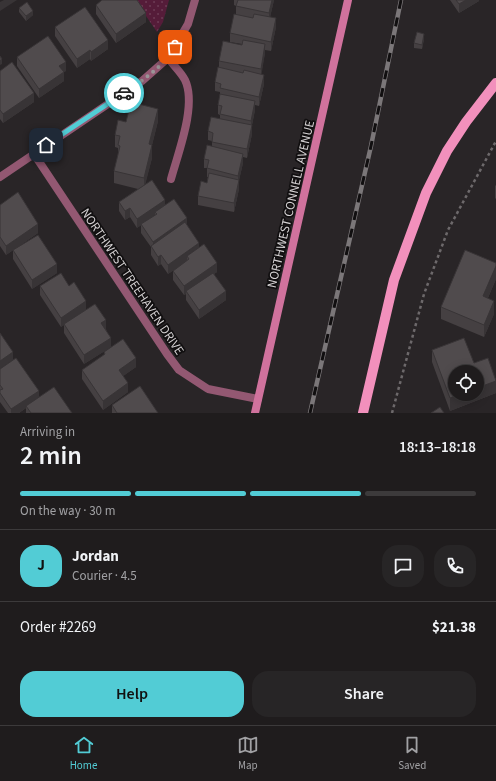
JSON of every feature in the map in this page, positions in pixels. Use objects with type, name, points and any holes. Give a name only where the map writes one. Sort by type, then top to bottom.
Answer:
[{"type":"main road","points":[[363,413],[394,280],[426,193],[447,151],[466,122],[496,83]]},
{"type":"street","points":[[0,177],[142,81],[168,58],[188,24],[195,0]]},
{"type":"street","name":"NORTHWEST CONNELL AVENUE","points":[[255,413],[348,0]]},
{"type":"street","points":[[168,58],[185,80],[190,100],[186,125],[171,179]]},
{"type":"street","name":"NORTHWEST TREEHAVEN DRIVE","points":[[34,154],[179,370],[208,389],[258,399]]},
{"type":"path","points":[[392,413],[424,294],[448,230],[496,141]]},
{"type":"shaded area","points":[[135,0],[169,0],[163,22],[157,32]]},
{"type":"building","points":[[102,0],[137,0],[146,13],[116,34],[96,5]]},
{"type":"building","points":[[238,0],[272,0],[269,13],[236,6]]},
{"type":"building","points":[[456,0],[466,0],[459,4]]},
{"type":"building","points":[[27,2],[33,11],[26,16],[19,8]]},
{"type":"building","points":[[85,7],[108,40],[91,52],[90,50],[77,59],[55,27]]},
{"type":"building","points":[[234,14],[253,18],[254,14],[276,18],[271,42],[230,33]]},
{"type":"building","points":[[417,32],[424,34],[422,45],[414,43]]},
{"type":"building","points":[[48,36],[66,62],[59,66],[64,72],[39,89],[17,57]]},
{"type":"building","points":[[243,40],[265,44],[261,69],[219,61],[223,41],[242,45]]},
{"type":"building","points":[[12,62],[34,93],[3,114],[0,110],[0,71]]},
{"type":"building","points":[[218,67],[243,73],[244,70],[264,75],[259,97],[220,88],[221,84],[215,82]]},
{"type":"building","points":[[220,94],[255,101],[251,121],[220,114],[222,106],[218,105]]},
{"type":"building","points":[[131,102],[158,109],[149,144],[152,145],[144,178],[114,171],[120,146],[118,145],[120,136],[115,135],[118,120],[126,122]]},
{"type":"building","points":[[211,117],[252,125],[247,149],[212,142],[213,133],[208,131]]},
{"type":"building","points":[[207,145],[243,154],[238,176],[207,168],[209,160],[204,159]]},
{"type":"building","points":[[209,173],[239,180],[234,203],[198,196],[201,181],[207,183]]},
{"type":"building","points":[[152,180],[165,200],[137,219],[130,208],[125,211],[119,202]]},
{"type":"building","points":[[18,192],[38,224],[6,246],[0,237],[0,205]]},
{"type":"building","points":[[174,199],[187,218],[153,242],[141,224],[157,214],[155,212]]},
{"type":"building","points":[[185,222],[199,243],[168,265],[161,255],[158,257],[151,246]]},
{"type":"building","points":[[38,235],[57,264],[32,280],[13,250]]},
{"type":"building","points":[[204,244],[217,263],[184,286],[173,271],[189,259],[187,256]]},
{"type":"building","points":[[465,250],[496,263],[483,296],[494,301],[484,325],[441,307]]},
{"type":"building","points":[[61,273],[69,286],[74,282],[86,301],[61,318],[40,286]]},
{"type":"building","points":[[213,273],[226,291],[199,310],[186,291]]},
{"type":"building","points":[[95,304],[106,320],[101,323],[111,338],[84,355],[64,324]]},
{"type":"building","points":[[0,333],[13,352],[0,361]]},
{"type":"building","points":[[464,338],[474,363],[488,358],[496,381],[484,385],[484,365],[448,365],[448,393],[432,350]]},
{"type":"building","points":[[123,339],[136,358],[119,370],[128,383],[103,401],[82,370]]},
{"type":"building","points":[[16,358],[39,391],[11,409],[0,393],[0,390],[3,389],[0,385],[0,369]]},
{"type":"building","points":[[140,386],[158,413],[117,413],[112,405]]},
{"type":"building","points":[[54,387],[72,413],[31,413],[26,406]]},
{"type":"building","points":[[440,407],[444,413],[431,413]]},
{"type":"railway","points":[[310,413],[371,146],[401,0]]},
{"type":"way so far","points":[[124,93],[142,81],[168,58],[175,47]]},
{"type":"route","points":[[46,145],[124,93]]}]
